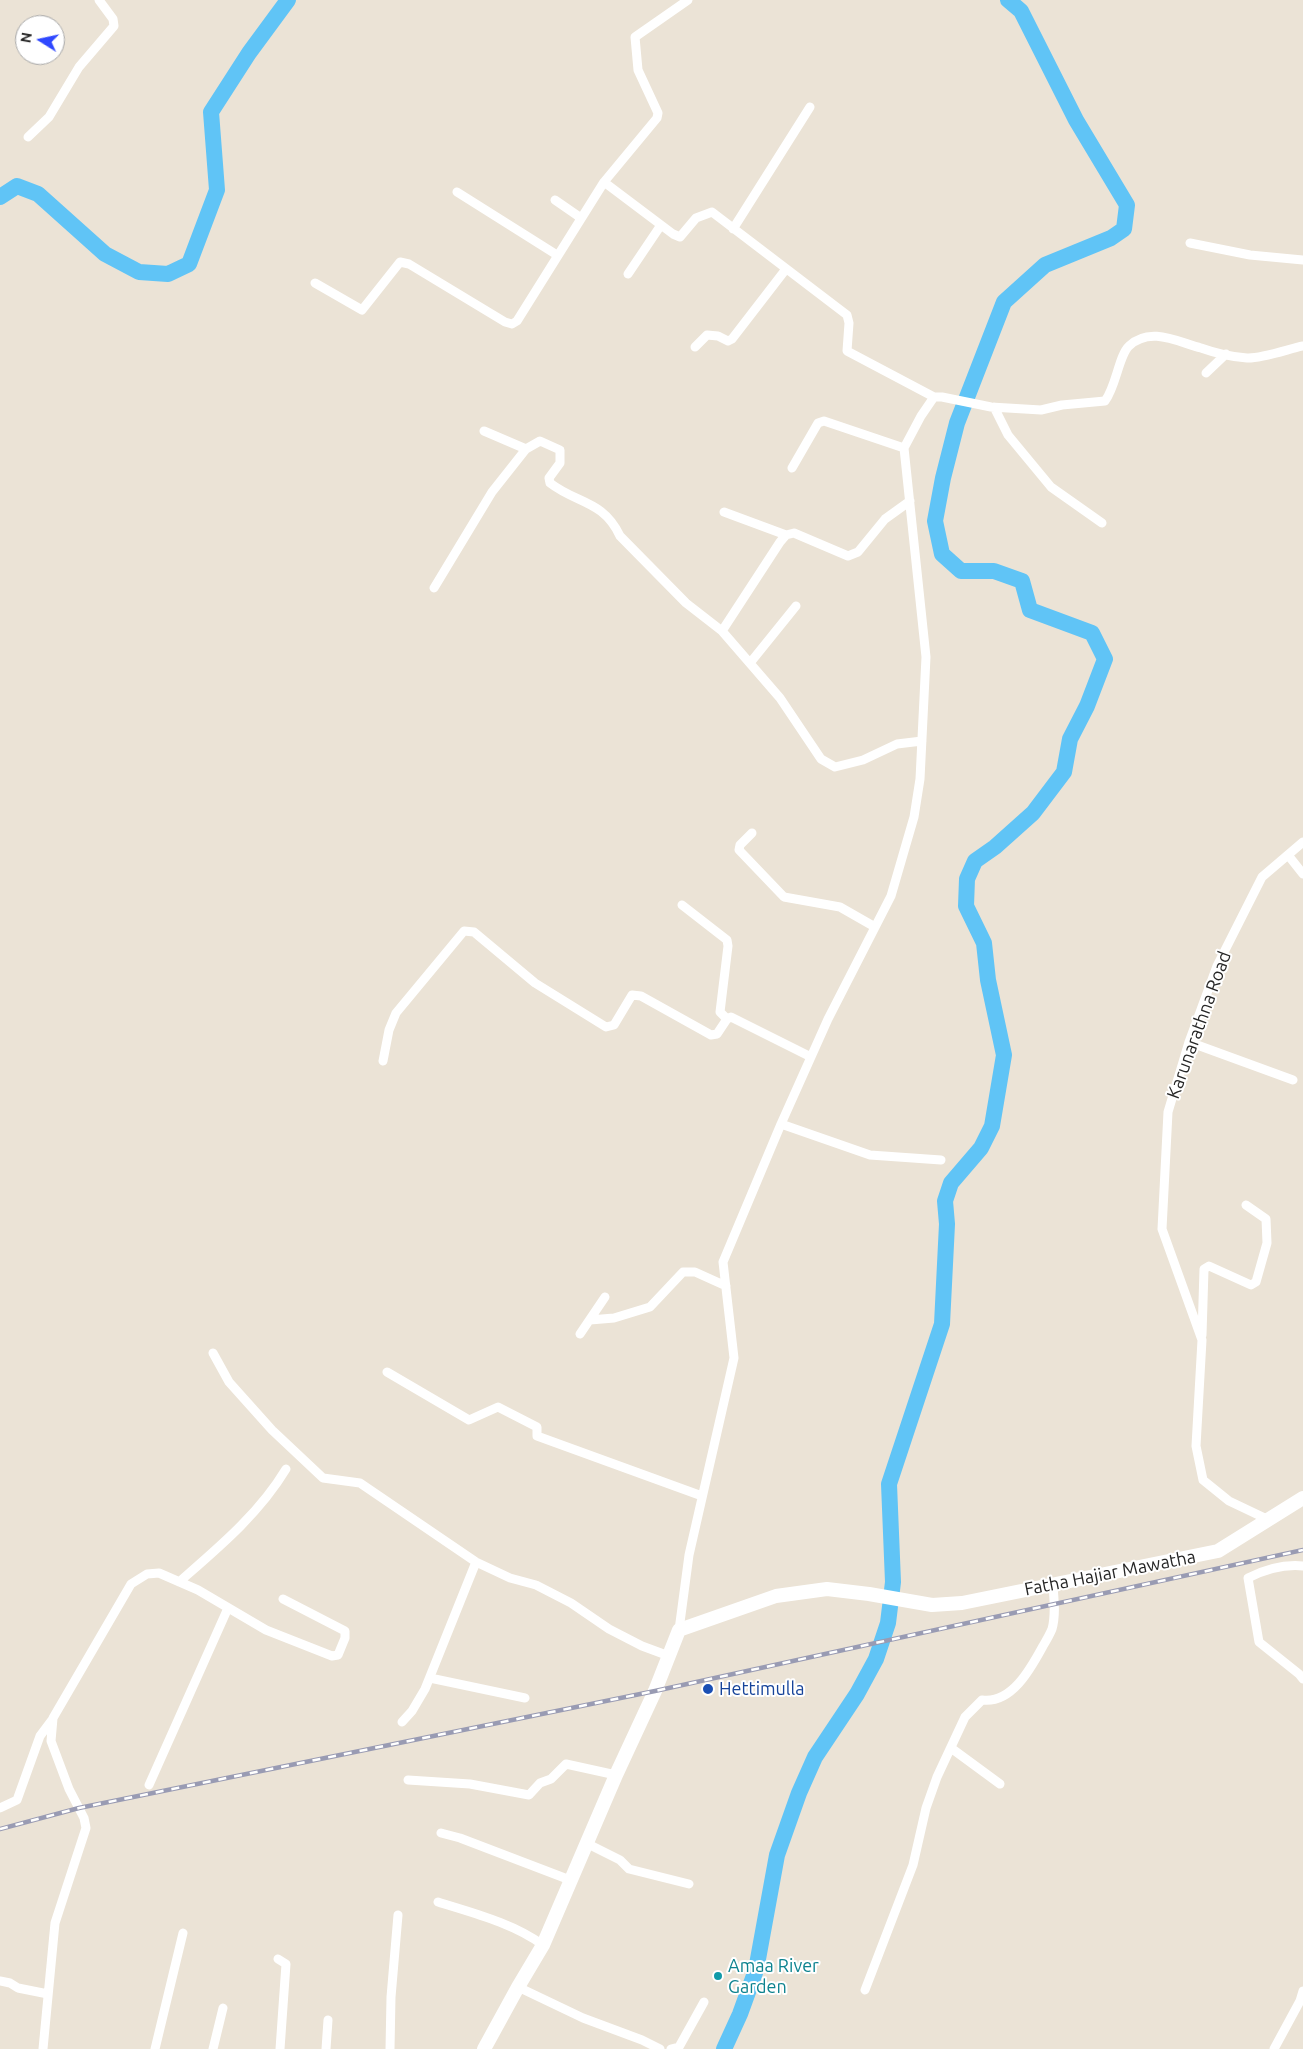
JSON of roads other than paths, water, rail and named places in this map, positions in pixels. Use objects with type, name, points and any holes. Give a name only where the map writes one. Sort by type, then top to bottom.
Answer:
[{"type":"main road","name":"Fatha Hajiar Mawatha","points":[[679,1630],[776,1596],[827,1589],[932,1605],[962,1603],[1053,1586],[1218,1551],[1303,1498]]},
{"type":"main road","points":[[484,2049],[543,1945],[679,1630]]},
{"type":"street","points":[[28,137],[49,117],[79,67],[114,26],[114,19],[99,0]]},
{"type":"street","points":[[315,283],[362,310],[400,262],[409,264],[505,322],[512,324],[517,321],[604,182],[657,118],[658,113],[638,70],[635,37],[688,0]]},
{"type":"street","points":[[733,229],[810,107]]},
{"type":"street","points":[[604,182],[673,234],[680,236],[696,218],[712,212],[847,315],[849,323],[846,351],[938,397],[993,407],[1041,410],[1062,405],[1105,401],[1111,394],[1127,348],[1135,340],[1149,336],[1162,336],[1204,349],[1248,358],[1303,346]]},
{"type":"street","points":[[457,192],[557,255]]},
{"type":"street","points":[[555,200],[581,218]]},
{"type":"street","points":[[628,274],[661,225]]},
{"type":"street","points":[[1190,243],[1250,255],[1303,260]]},
{"type":"street","points":[[695,347],[707,335],[718,336],[728,341],[732,339],[786,269]]},
{"type":"street","points":[[1206,373],[1226,354]]},
{"type":"street","points":[[679,1630],[689,1555],[734,1358],[723,1262],[780,1124],[828,1019],[891,896],[914,817],[920,779],[926,657],[904,448],[921,416],[938,397]]},
{"type":"street","points":[[993,407],[1008,435],[1051,487],[1102,523]]},
{"type":"street","points":[[792,468],[818,423],[824,421],[904,448]]},
{"type":"street","points":[[484,431],[526,449]]},
{"type":"street","points":[[434,588],[492,492],[526,449],[540,442],[560,450],[560,463],[549,478],[550,483],[602,511],[614,523],[620,536],[686,603],[722,631],[780,698],[821,759],[835,766],[863,760],[897,744],[922,741]]},
{"type":"street","points":[[724,512],[786,535],[794,533],[848,556],[858,552],[885,519],[910,501]]},
{"type":"street","points":[[722,631],[786,535]]},
{"type":"street","points":[[750,663],[796,606]]},
{"type":"street","points":[[752,833],[740,845],[739,850],[784,897],[840,907],[875,928]]},
{"type":"street","name":"Karunarathna Road","points":[[1268,1520],[1230,1501],[1203,1480],[1196,1446],[1202,1340],[1162,1229],[1168,1112],[1189,1042],[1217,966],[1262,877],[1303,842]]},
{"type":"street","points":[[1288,856],[1303,874]]},
{"type":"street","points":[[682,905],[727,940],[728,946],[720,1012],[727,1018],[731,1017],[811,1057]]},
{"type":"street","points":[[383,1061],[389,1030],[396,1013],[464,931],[474,932],[535,983],[606,1027],[614,1025],[632,995],[641,996],[711,1034],[717,1034],[727,1018]]},
{"type":"street","points":[[1189,1042],[1293,1080]]},
{"type":"street","points":[[780,1124],[870,1155],[941,1160]]},
{"type":"street","points":[[1202,1340],[1204,1269],[1209,1266],[1251,1285],[1256,1282],[1267,1242],[1266,1219],[1246,1206]]},
{"type":"street","points":[[590,1320],[614,1318],[650,1307],[682,1272],[695,1272],[726,1286]]},
{"type":"street","points":[[580,1334],[605,1297]]},
{"type":"street","points":[[213,1353],[229,1382],[272,1430],[323,1478],[360,1483],[476,1562],[510,1578],[536,1585],[571,1603],[610,1629],[642,1646],[669,1656]]},
{"type":"street","points":[[387,1372],[469,1420],[498,1407],[537,1427],[537,1436],[702,1496]]},
{"type":"street","points":[[179,1582],[239,1527],[272,1492],[286,1468]]},
{"type":"street","points":[[402,1722],[412,1711],[430,1678],[476,1562]]},
{"type":"street","points":[[1303,1566],[1292,1565],[1266,1569],[1248,1578],[1259,1642],[1299,1674],[1303,1680]]},
{"type":"street","points":[[0,1808],[17,1800],[40,1736],[53,1718],[131,1584],[147,1574],[159,1573],[198,1590],[266,1630],[332,1656],[338,1655],[345,1638],[345,1631],[283,1599]]},
{"type":"street","points":[[865,1990],[913,1865],[926,1808],[937,1777],[965,1717],[982,1700],[989,1701],[1002,1697],[1017,1686],[1037,1658],[1052,1629],[1055,1603],[1053,1586]]},
{"type":"street","points":[[149,1785],[228,1608]]},
{"type":"street","points":[[430,1678],[525,1698]]},
{"type":"street","points":[[42,2049],[55,1923],[86,1828],[84,1818],[68,1789],[51,1741],[53,1718]]},
{"type":"street","points":[[951,1748],[1000,1784]]},
{"type":"street","points":[[408,1780],[470,1784],[529,1795],[540,1783],[551,1779],[566,1764],[616,1775]]},
{"type":"street","points":[[441,1833],[460,1838],[570,1880]]},
{"type":"street","points":[[586,1843],[620,1860],[629,1869],[689,1884]]},
{"type":"street","points":[[438,1902],[474,1913],[529,1935],[543,1945]]},
{"type":"street","points":[[390,2049],[391,1997],[398,1915]]},
{"type":"street","points":[[156,2049],[182,1933]]},
{"type":"street","points":[[278,1959],[286,1964],[280,2049]]},
{"type":"street","points":[[0,1981],[10,1983],[18,1988],[48,1994]]},
{"type":"street","points":[[518,1987],[583,2018],[642,2040],[660,2049]]},
{"type":"street","points":[[1274,2049],[1300,2002],[1303,1991]]},
{"type":"street","points":[[671,2049],[679,2047],[704,2002]]},
{"type":"street","points":[[213,2049],[223,2008]]},
{"type":"street","points":[[326,2049],[328,2020]]},
{"type":"waterway","points":[[0,197],[17,186],[38,194],[105,254],[139,272],[168,274],[189,264],[217,190],[211,112],[249,53],[288,0]]},
{"type":"waterway","points":[[724,2049],[740,2014],[756,1970],[777,1855],[799,1793],[815,1757],[857,1694],[876,1659],[888,1623],[893,1582],[889,1484],[942,1324],[947,1224],[945,1201],[951,1183],[981,1148],[992,1126],[1004,1055],[988,980],[984,943],[966,906],[967,879],[975,861],[995,847],[1033,813],[1064,772],[1070,739],[1087,706],[1105,659],[1092,633],[1030,610],[1022,581],[994,571],[961,571],[942,554],[935,521],[943,478],[957,423],[1004,302],[1045,265],[1111,238],[1124,229],[1127,205],[1076,120],[1021,11],[1008,0]]},
{"type":"railway","points":[[0,1829],[79,1808],[655,1691],[1303,1550]]},
{"type":"place","name":"Hettimulla","points":[[708,1689]]},
{"type":"place","name":"Amaa River Garden","points":[[718,1976]]}]
